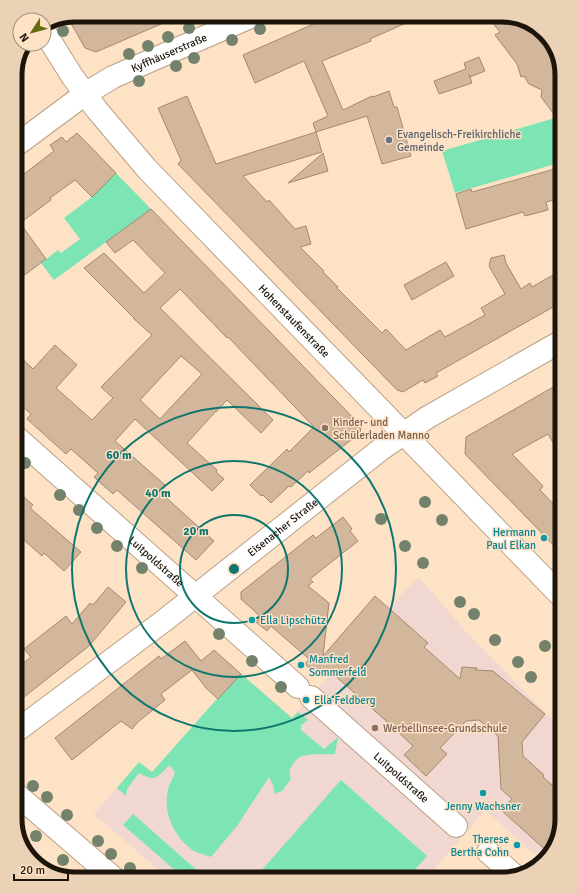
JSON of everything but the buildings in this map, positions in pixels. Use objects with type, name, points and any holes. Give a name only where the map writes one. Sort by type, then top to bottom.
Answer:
[{"type":"street","name":"Kyffhäuserstraße","points":[[22,141],[85,94],[113,77],[239,22]]},
{"type":"street","name":"Hohenstaufenstraße","points":[[52,44],[103,119],[147,169],[555,590]]},
{"type":"street","name":"Eisenacher Straße","points":[[22,727],[196,596],[380,450],[428,417],[555,345]]},
{"type":"street","name":"Luitpoldstraße","points":[[22,442],[456,826]]},
{"type":"street","points":[[22,800],[107,872]]},
{"type":"street","points":[[488,852],[510,872]]},
{"type":"shaded area","name":"Werbellinsee-Grundschule","points":[[419,577],[467,633],[555,723],[555,826],[548,845],[538,857],[485,810],[432,872],[161,872],[94,814],[139,762],[152,772],[240,673],[292,718],[389,608]]},
{"type":"green space","points":[[555,118],[555,164],[455,193],[442,151]]},
{"type":"green space","points":[[116,173],[151,209],[54,280],[41,263],[58,250],[61,253],[80,239],[64,218],[92,197]]},
{"type":"green space","points":[[240,673],[292,718],[298,712],[308,720],[301,725],[301,730],[324,749],[338,737],[335,754],[307,755],[296,760],[290,769],[291,779],[282,791],[275,794],[269,777],[237,826],[211,857],[196,852],[189,847],[182,841],[172,826],[167,808],[167,799],[170,783],[175,773],[170,765],[159,775],[153,778],[139,773],[127,789],[126,796],[117,788],[139,762],[152,772]]},
{"type":"green space","points":[[341,780],[427,856],[413,872],[260,872]]},
{"type":"green space","points":[[133,814],[199,872],[177,872],[123,825]]},
{"type":"place","name":"Evangelisch-Freikirchliche Gemeinde","points":[[389,140]]},
{"type":"place","name":"Kinder- und Schülerladen Manno","points":[[325,428]]},
{"type":"place","name":"Hermann Paul Elkan","points":[[544,538]]},
{"type":"place","name":"Ella Lipschütz","points":[[252,620]]},
{"type":"place","name":"Manfred Sommerfeld","points":[[301,665]]},
{"type":"place","name":"Ella Feldberg","points":[[306,700]]},
{"type":"place","name":"Werbellinsee-Grundschule","points":[[375,728]]},
{"type":"place","name":"Jenny Wachsner","points":[[483,793]]},
{"type":"place","name":"Therese Bertha Cohn","points":[[517,845]]}]
